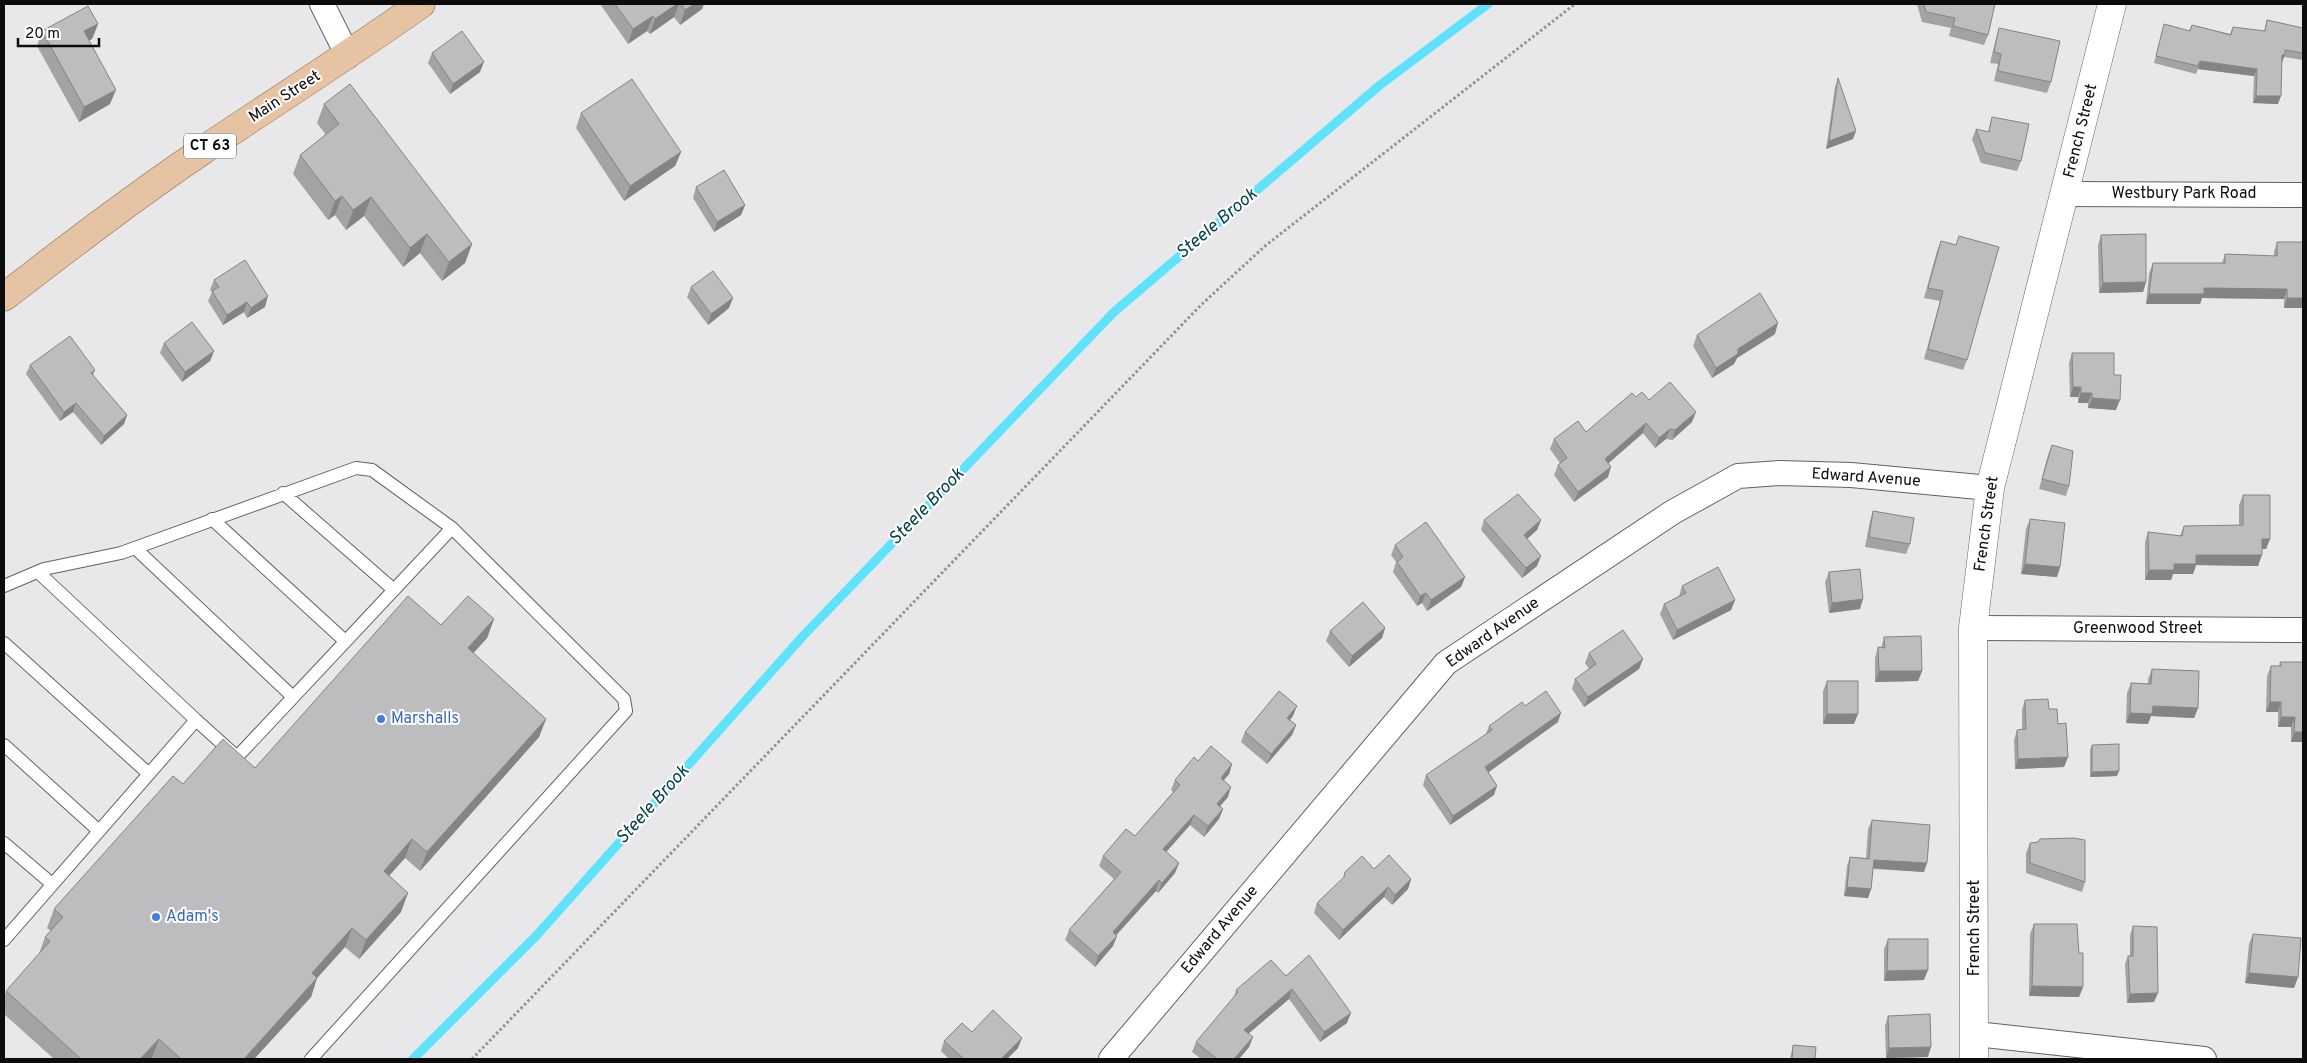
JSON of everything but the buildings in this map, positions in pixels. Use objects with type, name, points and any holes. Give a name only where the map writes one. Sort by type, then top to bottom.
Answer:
[{"type":"main road","name":"Main Street","points":[[4,297],[107,218],[193,157],[348,56],[421,4]]},
{"type":"street","points":[[322,4],[348,56]]},
{"type":"street","name":"French Street","points":[[1975,1046],[1973,628],[1990,488],[2112,4]]},
{"type":"street","name":"Westbury Park Road","points":[[2065,194],[2303,194]]},
{"type":"street","name":"Edward Avenue","points":[[1111,1059],[1446,664],[1673,512],[1738,476],[1746,475],[1780,473],[1851,474],[1990,488]]},
{"type":"street","name":"Greenwood Street","points":[[1973,628],[2303,630]]},
{"type":"street","points":[[1975,1046],[2204,1059]]},
{"type":"lane","points":[[4,586],[38,572],[135,548],[282,493],[356,468],[372,470],[452,528],[624,699],[626,711],[311,1059]]},
{"type":"lane","points":[[282,493],[394,590]]},
{"type":"lane","points":[[212,519],[345,642]]},
{"type":"lane","points":[[38,572],[237,757],[452,528]]},
{"type":"lane","points":[[135,548],[293,697]]},
{"type":"lane","points":[[4,643],[149,774]]},
{"type":"lane","points":[[4,940],[196,720]]},
{"type":"lane","points":[[4,745],[99,831]]},
{"type":"lane","points":[[4,843],[52,884]]},
{"type":"path","points":[[472,1059],[1202,305],[1265,246],[1575,4]]},
{"type":"waterway","name":"Steele Brook","points":[[413,1059],[537,935],[803,636],[1114,312],[1380,85],[1488,4]]},
{"type":"place","name":"Marshalls","points":[[381,719]]},
{"type":"place","name":"Adam's","points":[[156,917]]}]
